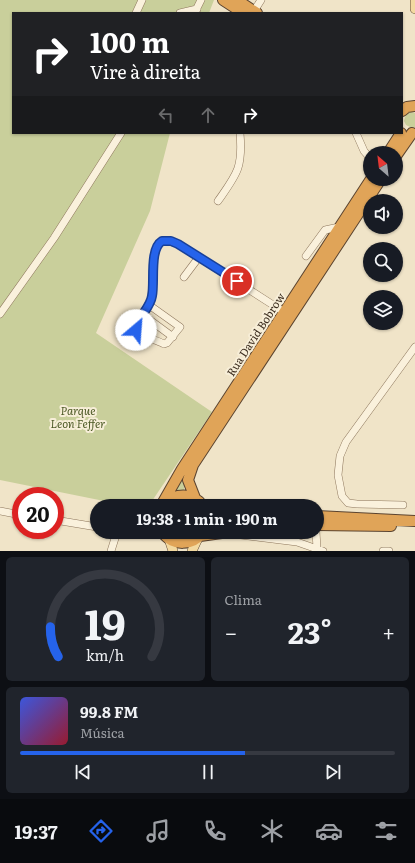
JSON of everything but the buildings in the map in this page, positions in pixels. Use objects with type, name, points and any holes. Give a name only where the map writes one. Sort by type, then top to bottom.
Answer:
[{"type":"highway","points":[[223,0],[241,12]]},
{"type":"highway","points":[[237,0],[255,12]]},
{"type":"highway","points":[[394,146],[406,131]]},
{"type":"highway","points":[[400,146],[406,131]]},
{"type":"highway","name":"Rua David Bobrow","points":[[165,499],[182,468],[366,186]]},
{"type":"highway","name":"Rua David Bobrow","points":[[195,498],[188,480],[193,465],[376,186]]},
{"type":"highway","name":"Rua David Bobrow","points":[[169,499],[179,495],[195,498]]},
{"type":"highway","points":[[324,526],[413,524]]},
{"type":"highway","points":[[174,539],[184,543],[192,539]]},
{"type":"main road","points":[[415,0],[415,9]]},
{"type":"main road","points":[[167,539],[172,551]]},
{"type":"main road","points":[[192,551],[198,539]]},
{"type":"street","points":[[136,12],[142,0]]},
{"type":"street","points":[[196,11],[201,0]]},
{"type":"street","points":[[255,12],[261,0]]},
{"type":"street","points":[[0,314],[54,238],[119,134]]},
{"type":"street","points":[[218,201],[239,167],[241,157],[240,134]]},
{"type":"street","points":[[356,134],[363,149]]},
{"type":"street","points":[[306,256],[325,230],[339,226]]},
{"type":"street","points":[[150,305],[179,325],[180,330],[164,344],[138,332],[136,327],[142,315],[150,305],[155,250],[159,243],[165,240],[171,241],[199,257],[284,312]]},
{"type":"street","points":[[184,277],[199,257]]},
{"type":"street","points":[[142,315],[173,337]]},
{"type":"street","points":[[403,505],[348,503],[341,492],[338,465],[346,442],[415,347]]},
{"type":"street","points":[[0,511],[12,513]]},
{"type":"street","points":[[64,522],[90,526]]},
{"type":"street","points":[[111,551],[115,539]]},
{"type":"street","points":[[275,539],[297,542],[318,550],[318,539]]},
{"type":"street","points":[[383,551],[389,551]]},
{"type":"green space","name":"Parque Leon Feffer","points":[[0,0],[214,0],[209,12],[12,12],[12,134],[170,134],[150,211],[96,333],[212,412],[153,499],[94,499],[64,493],[64,487],[35,487],[0,480]]},
{"type":"green space","points":[[411,112],[415,113],[415,127],[406,125],[404,121],[406,114]]},
{"type":"green space","points":[[185,469],[184,491],[173,492]]},
{"type":"route","points":[[136,330],[139,321],[150,305],[155,250],[157,245],[162,241],[171,241],[178,244],[237,281]]}]
